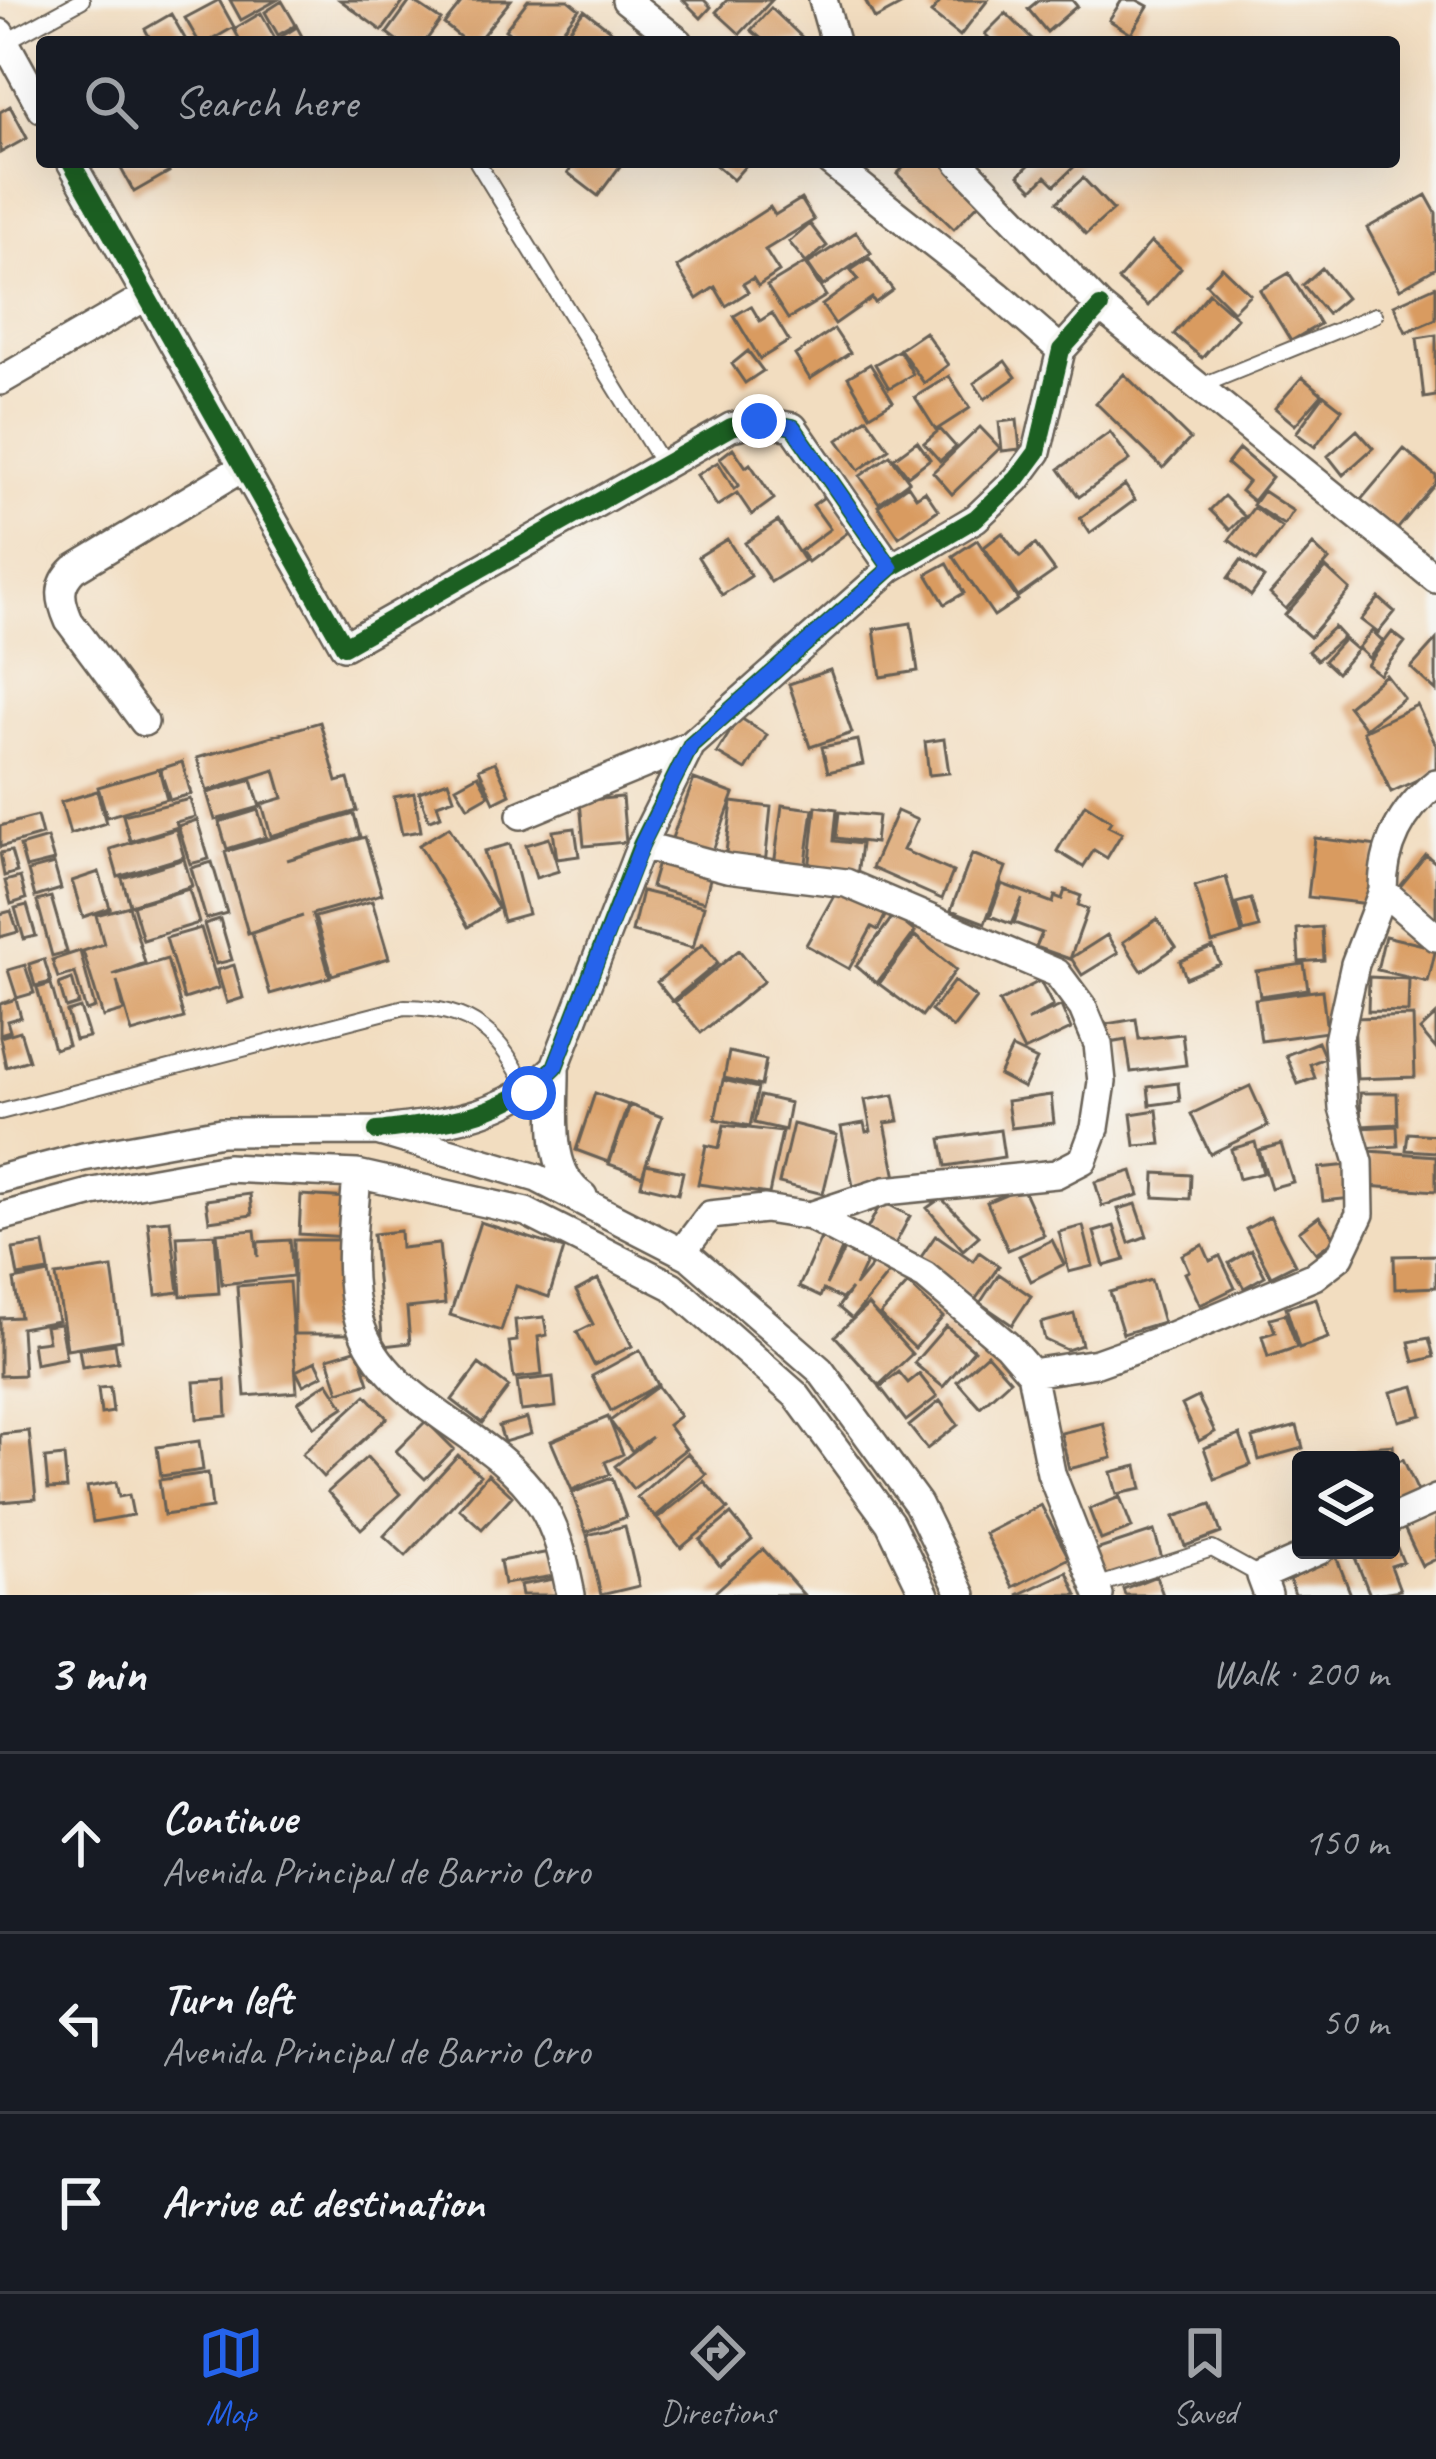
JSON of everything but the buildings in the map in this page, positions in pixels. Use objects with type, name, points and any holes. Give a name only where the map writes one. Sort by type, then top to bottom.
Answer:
[{"type":"street","points":[[626,0],[671,36]]},
{"type":"street","points":[[823,0],[833,36]]},
{"type":"street","points":[[3,38],[36,98]]},
{"type":"street","points":[[74,168],[344,646],[730,427],[759,421],[793,427],[891,568]]},
{"type":"street","points":[[838,168],[1061,350]]},
{"type":"street","points":[[965,168],[1100,307],[1436,579]]},
{"type":"street","points":[[0,381],[145,297]]},
{"type":"street","points":[[521,815],[691,745],[891,568],[976,518],[1017,479],[1037,452],[1061,350],[1100,307]]},
{"type":"street","points":[[144,722],[69,621],[61,603],[62,585],[74,569],[242,468]]},
{"type":"street","points":[[616,1219],[570,1188],[559,1170],[555,1067],[641,845],[691,745]]},
{"type":"street","points":[[1031,1373],[1097,1363],[1167,1338],[1314,1276],[1340,1256],[1360,1214],[1359,1162],[1343,1108],[1338,1041],[1355,964],[1383,891],[1383,859],[1410,804],[1436,783]]},
{"type":"street","points":[[641,845],[728,868],[847,883],[1057,973],[1083,1008],[1098,1044],[1102,1082],[1095,1128],[1083,1160],[1056,1174],[885,1191],[810,1216]]},
{"type":"street","points":[[1383,891],[1436,937]]},
{"type":"street","points":[[0,1179],[83,1157],[221,1132],[377,1131],[456,1120],[529,1093],[555,1067]]},
{"type":"street","points":[[377,1131],[537,1178],[682,1252],[820,1370],[918,1504],[962,1595]]},
{"type":"street","points":[[0,1217],[93,1192],[226,1168],[357,1174],[526,1212],[672,1286],[796,1395],[890,1523],[925,1595]]},
{"type":"street","points":[[357,1174],[352,1280],[367,1339],[386,1369],[523,1480],[550,1520],[571,1595]]},
{"type":"street","points":[[682,1252],[710,1215],[764,1209],[810,1216],[925,1276],[1007,1345],[1031,1373],[1051,1473],[1097,1590]]},
{"type":"street","points":[[1400,1515],[1436,1499]]},
{"type":"street","points":[[1264,1586],[1306,1559]]},
{"type":"lane","points":[[3,38],[82,0]]},
{"type":"lane","points":[[481,168],[662,465]]},
{"type":"lane","points":[[1198,387],[1376,315]]},
{"type":"lane","points":[[0,1112],[404,1007],[442,1010],[486,1029],[507,1051],[529,1093]]},
{"type":"lane","points":[[1097,1590],[1212,1549],[1264,1586]]},
{"type":"cycle path","points":[[74,168],[344,646],[731,427],[759,421],[793,427],[891,568]]},
{"type":"cycle path","points":[[377,1131],[472,1115],[515,1097],[555,1067],[641,845],[691,745],[891,568],[976,518],[1017,479],[1037,452],[1061,350],[1100,307]]},
{"type":"route","points":[[529,1093],[555,1067],[643,842],[691,745],[891,568],[793,427],[759,421]]}]
